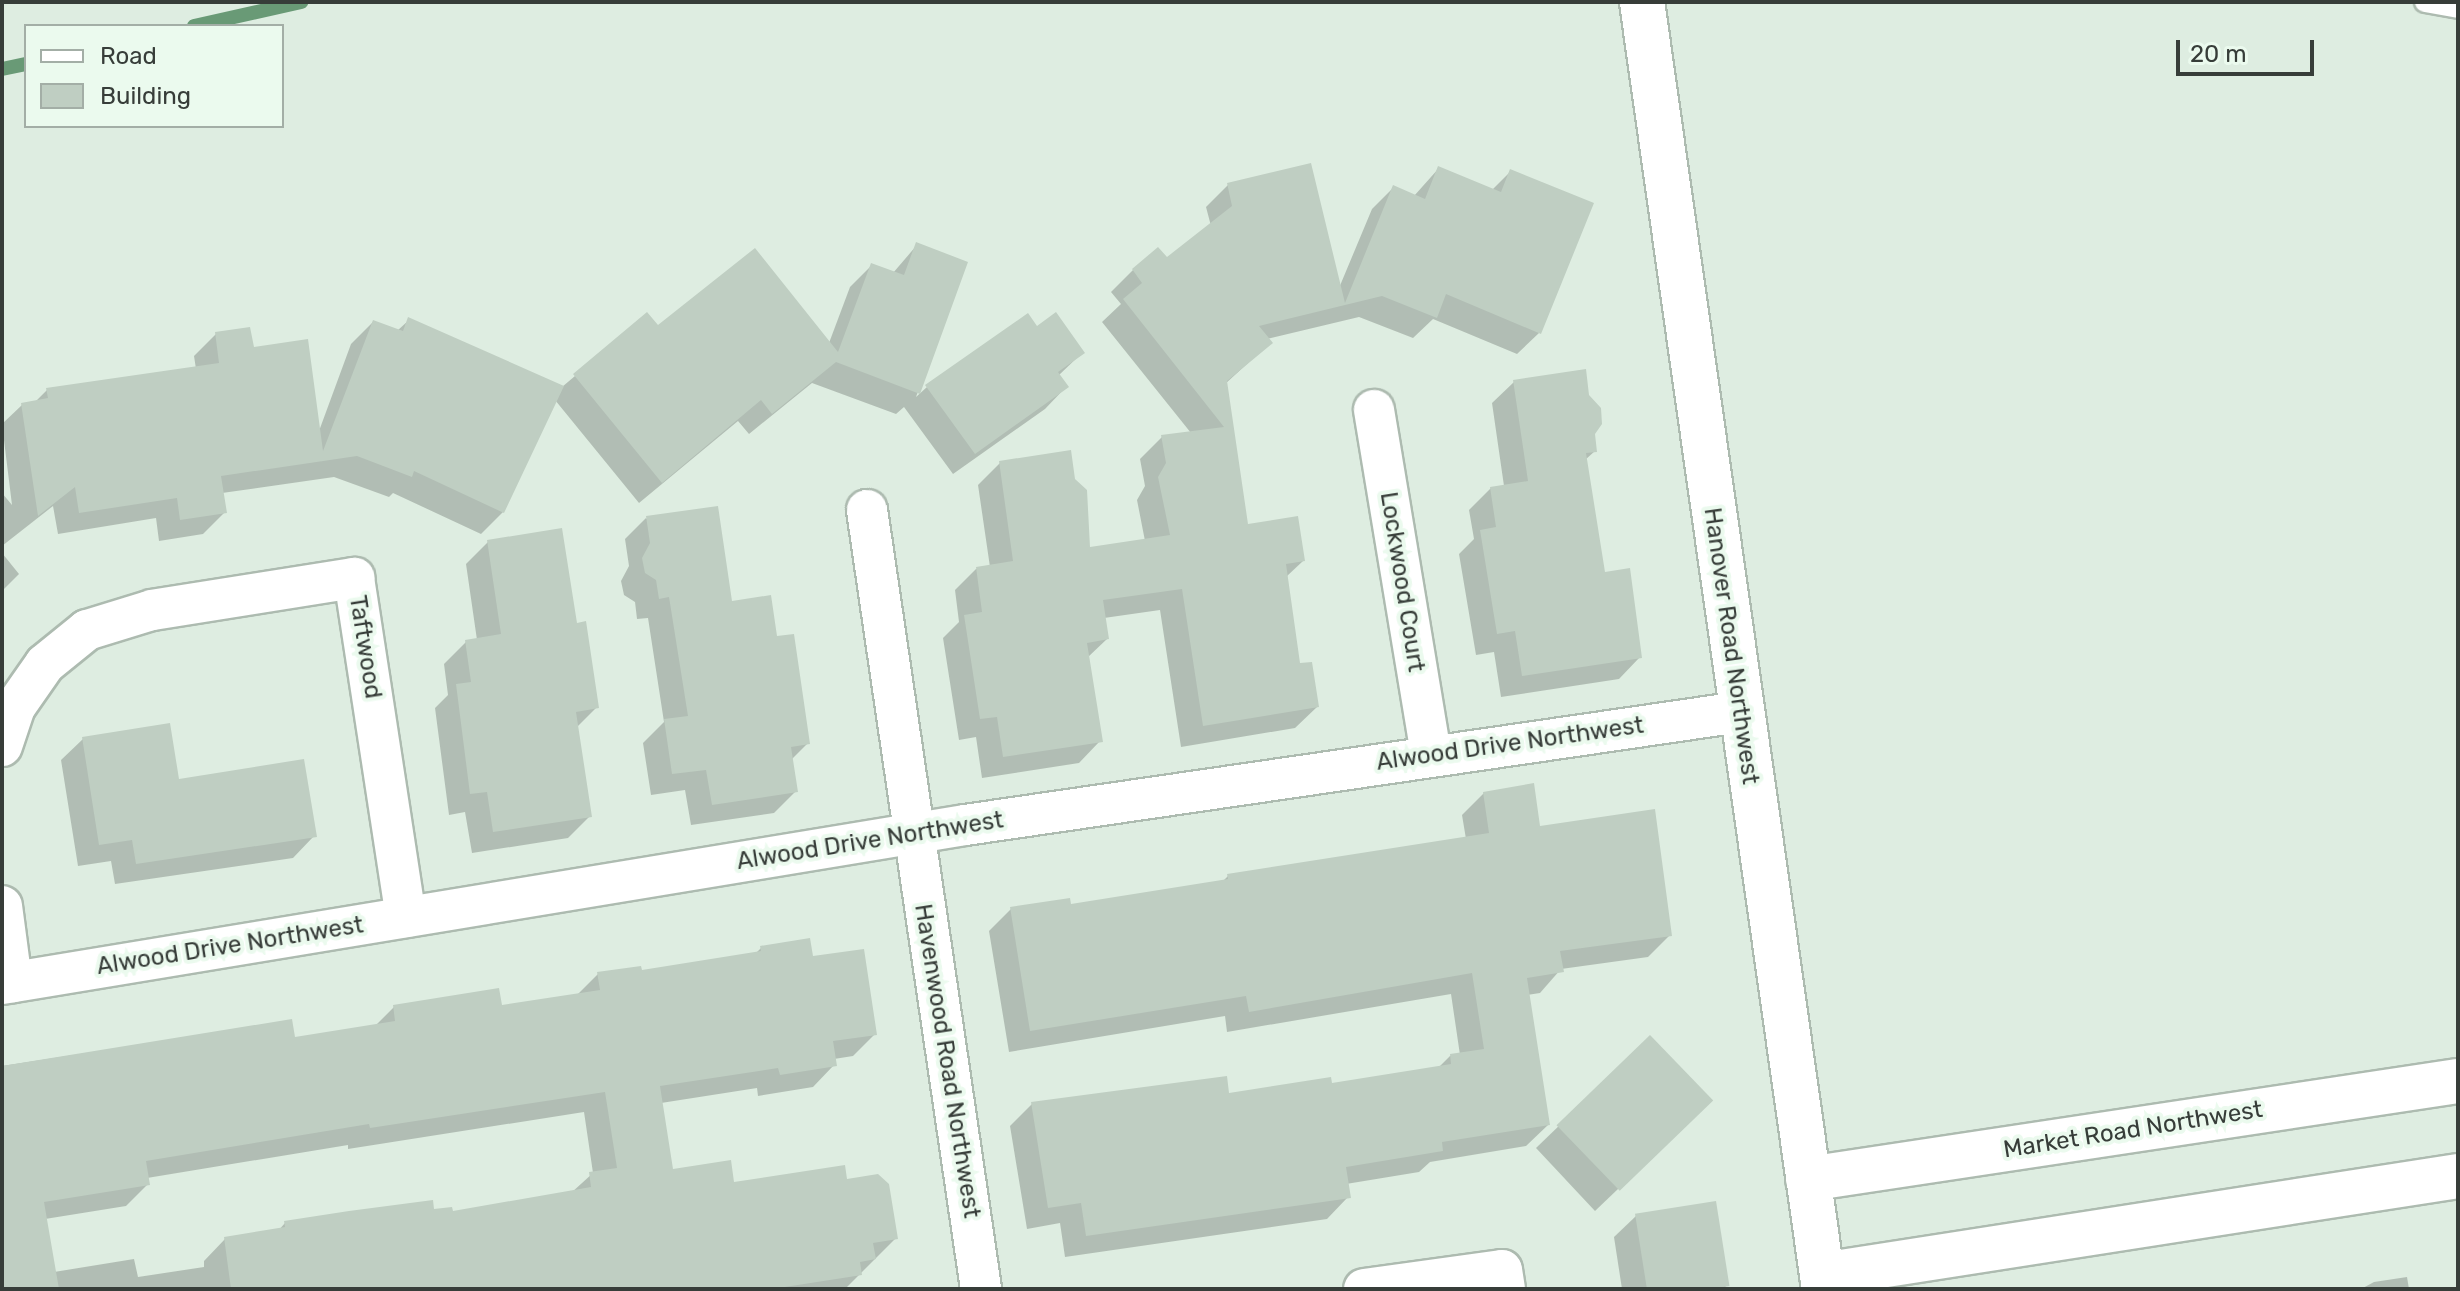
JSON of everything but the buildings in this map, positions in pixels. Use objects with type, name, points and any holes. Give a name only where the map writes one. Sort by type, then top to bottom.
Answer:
[{"type":"street","name":"Hanover Road Northwest","points":[[1642,2],[1823,1282]]},
{"type":"street","name":"Lockwood Court","points":[[1374,410],[1431,755]]},
{"type":"street","name":"Havenwood Road Northwest","points":[[867,510],[981,1289]]},
{"type":"street","name":"Taftwood","points":[[2,746],[15,707],[45,664],[87,630],[152,610],[354,578],[406,917]]},
{"type":"street","name":"Alwood Drive Northwest","points":[[7,983],[912,833],[1740,712]]},
{"type":"street","points":[[2,906],[7,983]]},
{"type":"street","name":"Market Road Northwest","points":[[1808,1179],[2458,1081]]},
{"type":"street","points":[[1823,1282],[2458,1176]]},
{"type":"street","points":[[1364,1289],[1504,1279]]},
{"type":"lane","points":[[2425,2],[2458,8]]},
{"type":"waterway","points":[[203,24],[301,2]]},
{"type":"waterway","points":[[2,69],[24,64]]}]
